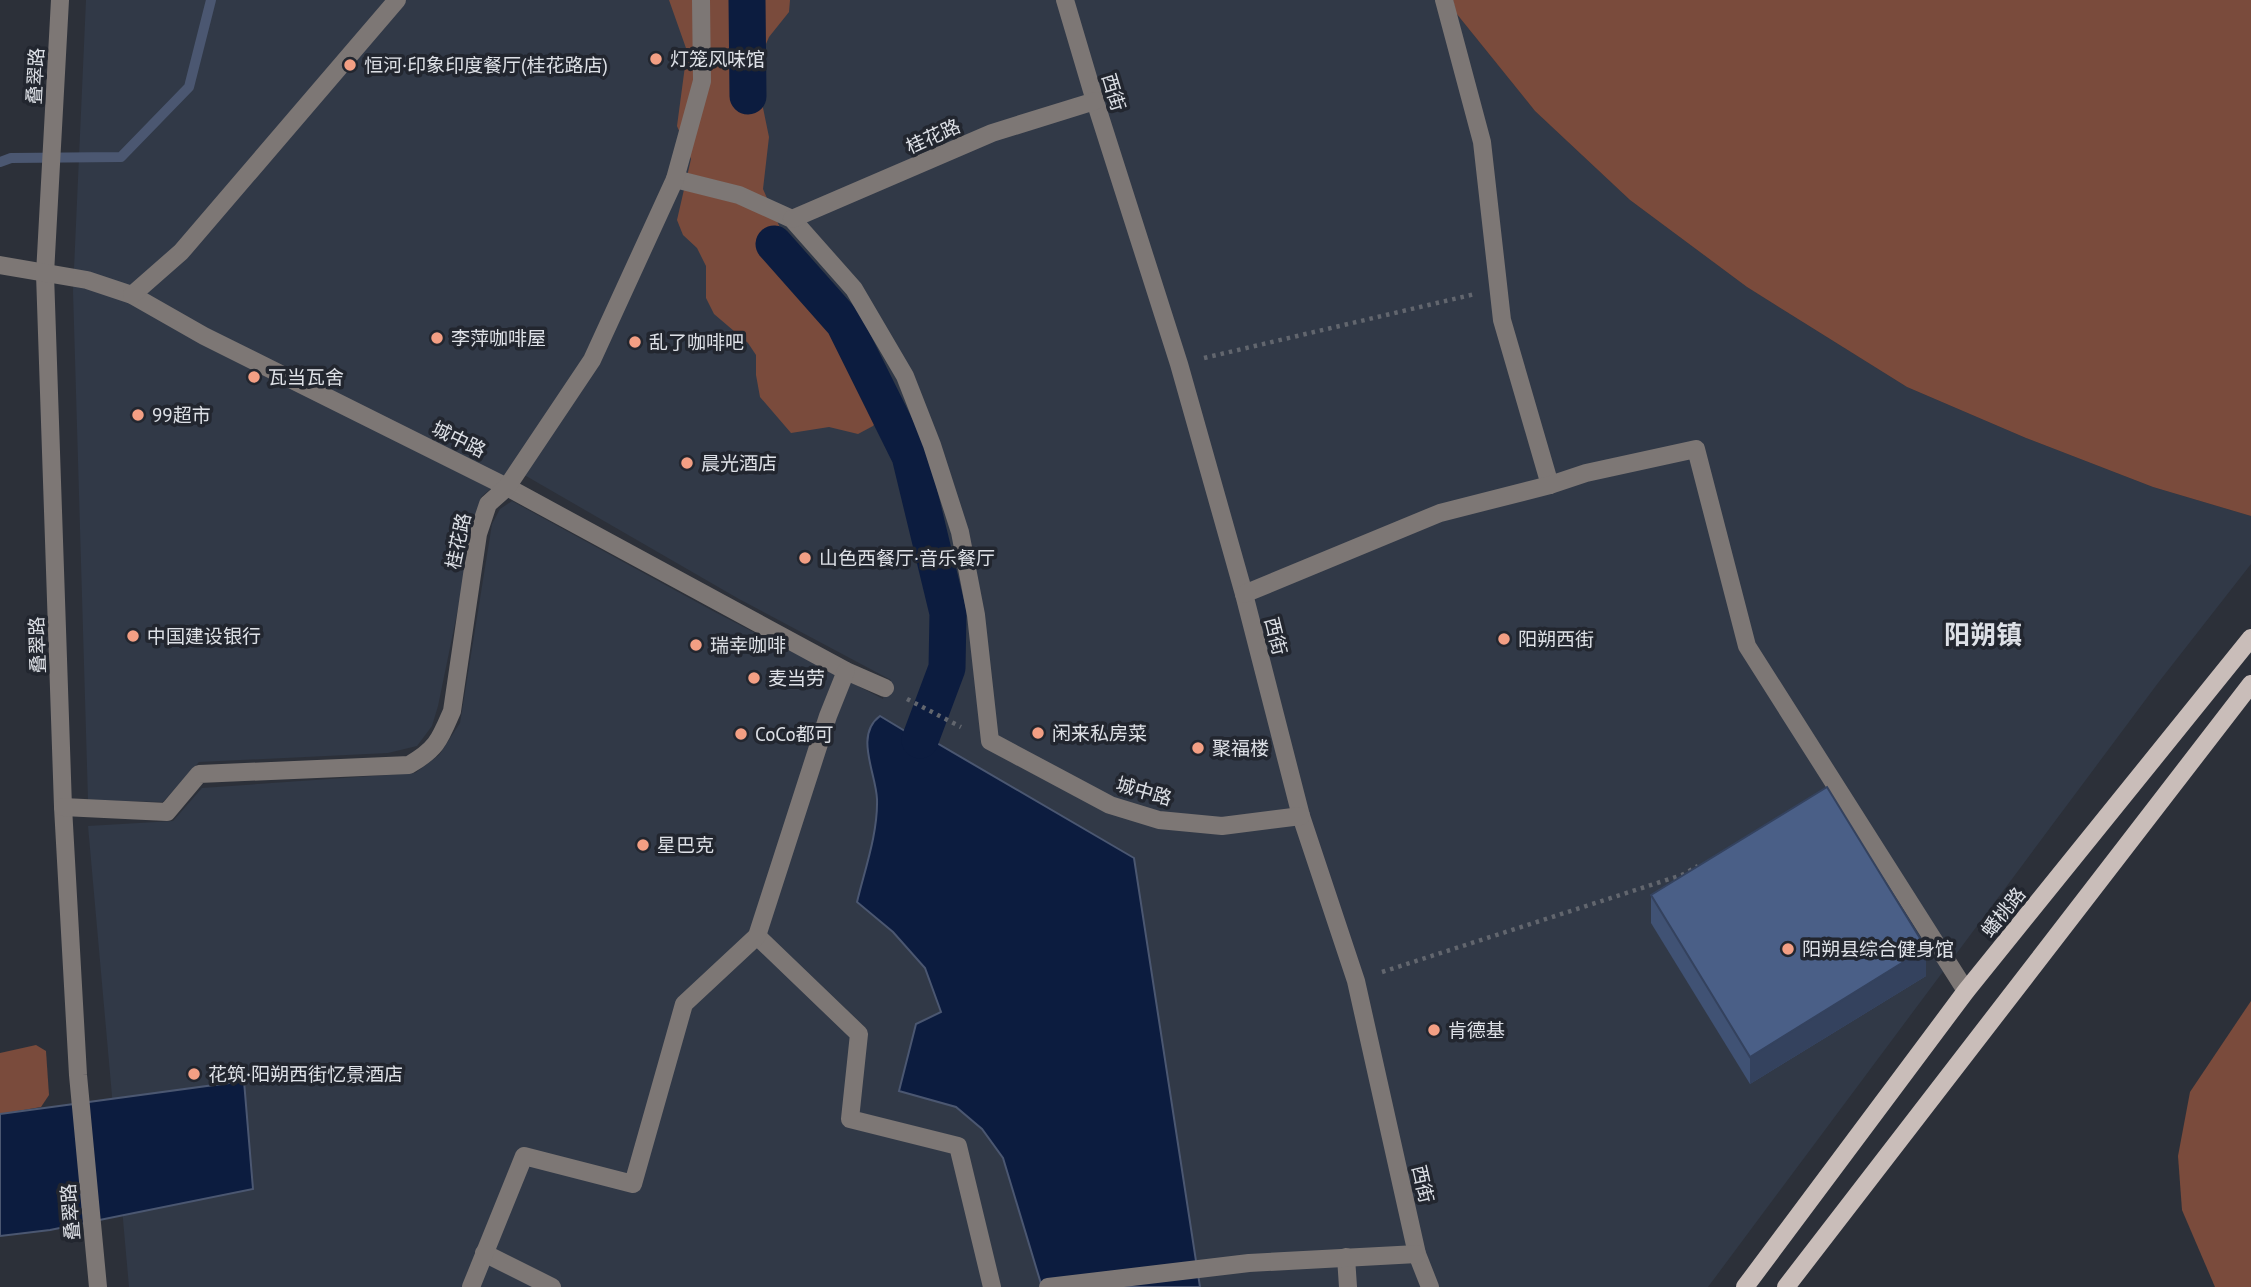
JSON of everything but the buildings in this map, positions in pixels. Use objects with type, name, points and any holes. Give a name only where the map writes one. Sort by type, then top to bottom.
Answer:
[{"type":"main road","name":"蟠桃路","points":[[1745,1287],[1966,991],[2251,638]]},
{"type":"main road","points":[[1786,1287],[2251,684]]},
{"type":"street","name":"叠翠路","points":[[60,0],[45,274],[63,807],[78,1075],[98,1287]]},
{"type":"street","points":[[132,295],[181,252],[397,0]]},
{"type":"street","name":"桂花路","points":[[63,807],[167,812],[200,774],[409,765],[428,754],[442,734],[452,710],[478,534],[488,505],[507,487],[592,360],[675,179],[702,81],[701,0]]},
{"type":"street","name":"西街","points":[[1065,0],[1094,101],[1180,364],[1244,594],[1301,816],[1356,981],[1417,1254],[1430,1287]]},
{"type":"street","points":[[1444,0],[1482,142],[1502,320],[1550,485]]},
{"type":"street","name":"桂花路","points":[[792,219],[992,133],[1094,101]]},
{"type":"street","points":[[675,179],[739,195],[792,219]]},
{"type":"street","name":"城中路","points":[[792,219],[854,289],[905,376],[932,445],[960,532],[974,603],[990,741],[1110,805],[1158,820],[1222,826],[1301,816]]},
{"type":"street","name":"城中路","points":[[0,265],[87,280],[132,295],[204,336],[507,487],[846,671],[885,688]]},
{"type":"street","points":[[1244,594],[1440,513],[1586,473],[1696,449],[1747,646],[1966,991]]},
{"type":"street","points":[[471,1287],[524,1156],[634,1184],[684,1004],[757,936],[828,716],[846,671]]},
{"type":"street","points":[[757,936],[859,1034],[850,1119],[958,1146],[992,1287]]},
{"type":"street","points":[[484,1253],[552,1287]]},
{"type":"street","points":[[1048,1287],[1249,1263],[1417,1254]]},
{"type":"street","points":[[1346,1257],[1348,1287]]},
{"type":"path","points":[[1180,364],[1499,288]]},
{"type":"path","points":[[885,688],[937,714]]},
{"type":"path","points":[[1356,981],[1682,875],[1706,862]]},
{"type":"shaded area","name":"阳朔西街","points":[[86,0],[1453,0],[1456,13],[1535,111],[1630,200],[1747,287],[1907,387],[2026,438],[2153,487],[2251,516],[2251,564],[2158,683],[1708,1287],[129,1287],[88,826],[173,821],[202,788],[415,773],[439,755],[460,723],[492,524],[500,509],[512,501],[713,611],[883,699],[885,688],[891,680],[739,599],[514,469],[481,497],[438,706],[432,726],[417,746],[388,753],[199,762],[163,802],[88,800],[73,291]]},
{"type":"shaded area","points":[[669,0],[790,0],[789,12],[769,37],[760,58],[761,98],[769,137],[763,189],[781,230],[834,294],[866,342],[895,395],[873,426],[858,434],[829,427],[791,433],[760,397],[756,355],[748,343],[714,314],[706,298],[706,266],[697,248],[683,235],[677,220],[691,159],[677,126],[687,51]]},
{"type":"shaded area","points":[[1453,0],[2251,0],[2251,516],[2153,487],[2026,438],[1907,387],[1747,287],[1630,200],[1535,111],[1456,13]]},
{"type":"shaded area","points":[[2251,1001],[2251,1287],[2215,1287],[2182,1210],[2178,1156],[2190,1092]]},
{"type":"shaded area","points":[[36,1045],[46,1051],[49,1095],[41,1107],[0,1114],[0,1053]]},
{"type":"water","points":[[880,716],[920,740],[935,742],[1134,858],[1200,1287],[1042,1287],[1003,1158],[982,1129],[956,1107],[899,1091],[916,1024],[941,1012],[925,968],[893,932],[857,902],[877,812],[876,789],[868,755],[868,733]]},
{"type":"water","points":[[244,1081],[253,1189],[50,1230],[0,1236],[0,1114]]},
{"type":"waterway","points":[[0,162],[11,158],[121,157],[189,87],[211,0]]},
{"type":"waterway","points":[[747,0],[748,96]]},
{"type":"waterway","points":[[774,244],[844,323],[910,456],[948,613],[947,668],[920,740]]},
{"type":"place","name":"灯笼风味馆","points":[[656,59]]},
{"type":"place","name":"恒河·印象印度餐厅(桂花路店)","points":[[350,65]]},
{"type":"place","name":"李萍咖啡屋","points":[[437,338]]},
{"type":"place","name":"乱了咖啡吧","points":[[635,342]]},
{"type":"place","name":"瓦当瓦舍","points":[[254,377]]},
{"type":"place","name":"99超市","points":[[138,415]]},
{"type":"place","name":"晨光酒店","points":[[687,463]]},
{"type":"place","name":"山色西餐厅·音乐餐厅","points":[[805,558]]},
{"type":"place","name":"中国建设银行","points":[[133,636]]},
{"type":"place","name":"阳朔西街","points":[[1504,639]]},
{"type":"place","name":"瑞幸咖啡","points":[[696,645]]},
{"type":"place","name":"麦当劳","points":[[754,678]]},
{"type":"place","name":"闲来私房菜","points":[[1038,733]]},
{"type":"place","name":"CoCo都可","points":[[741,734]]},
{"type":"place","name":"聚福楼","points":[[1198,748]]},
{"type":"place","name":"星巴克","points":[[643,845]]},
{"type":"place","name":"阳朔县综合健身馆","points":[[1788,949]]},
{"type":"place","name":"肯德基","points":[[1434,1030]]},
{"type":"place","name":"花筑·阳朔西街忆景酒店","points":[[194,1074]]},
{"type":"district","name":"阳朔镇","points":[[1983,634]]}]
